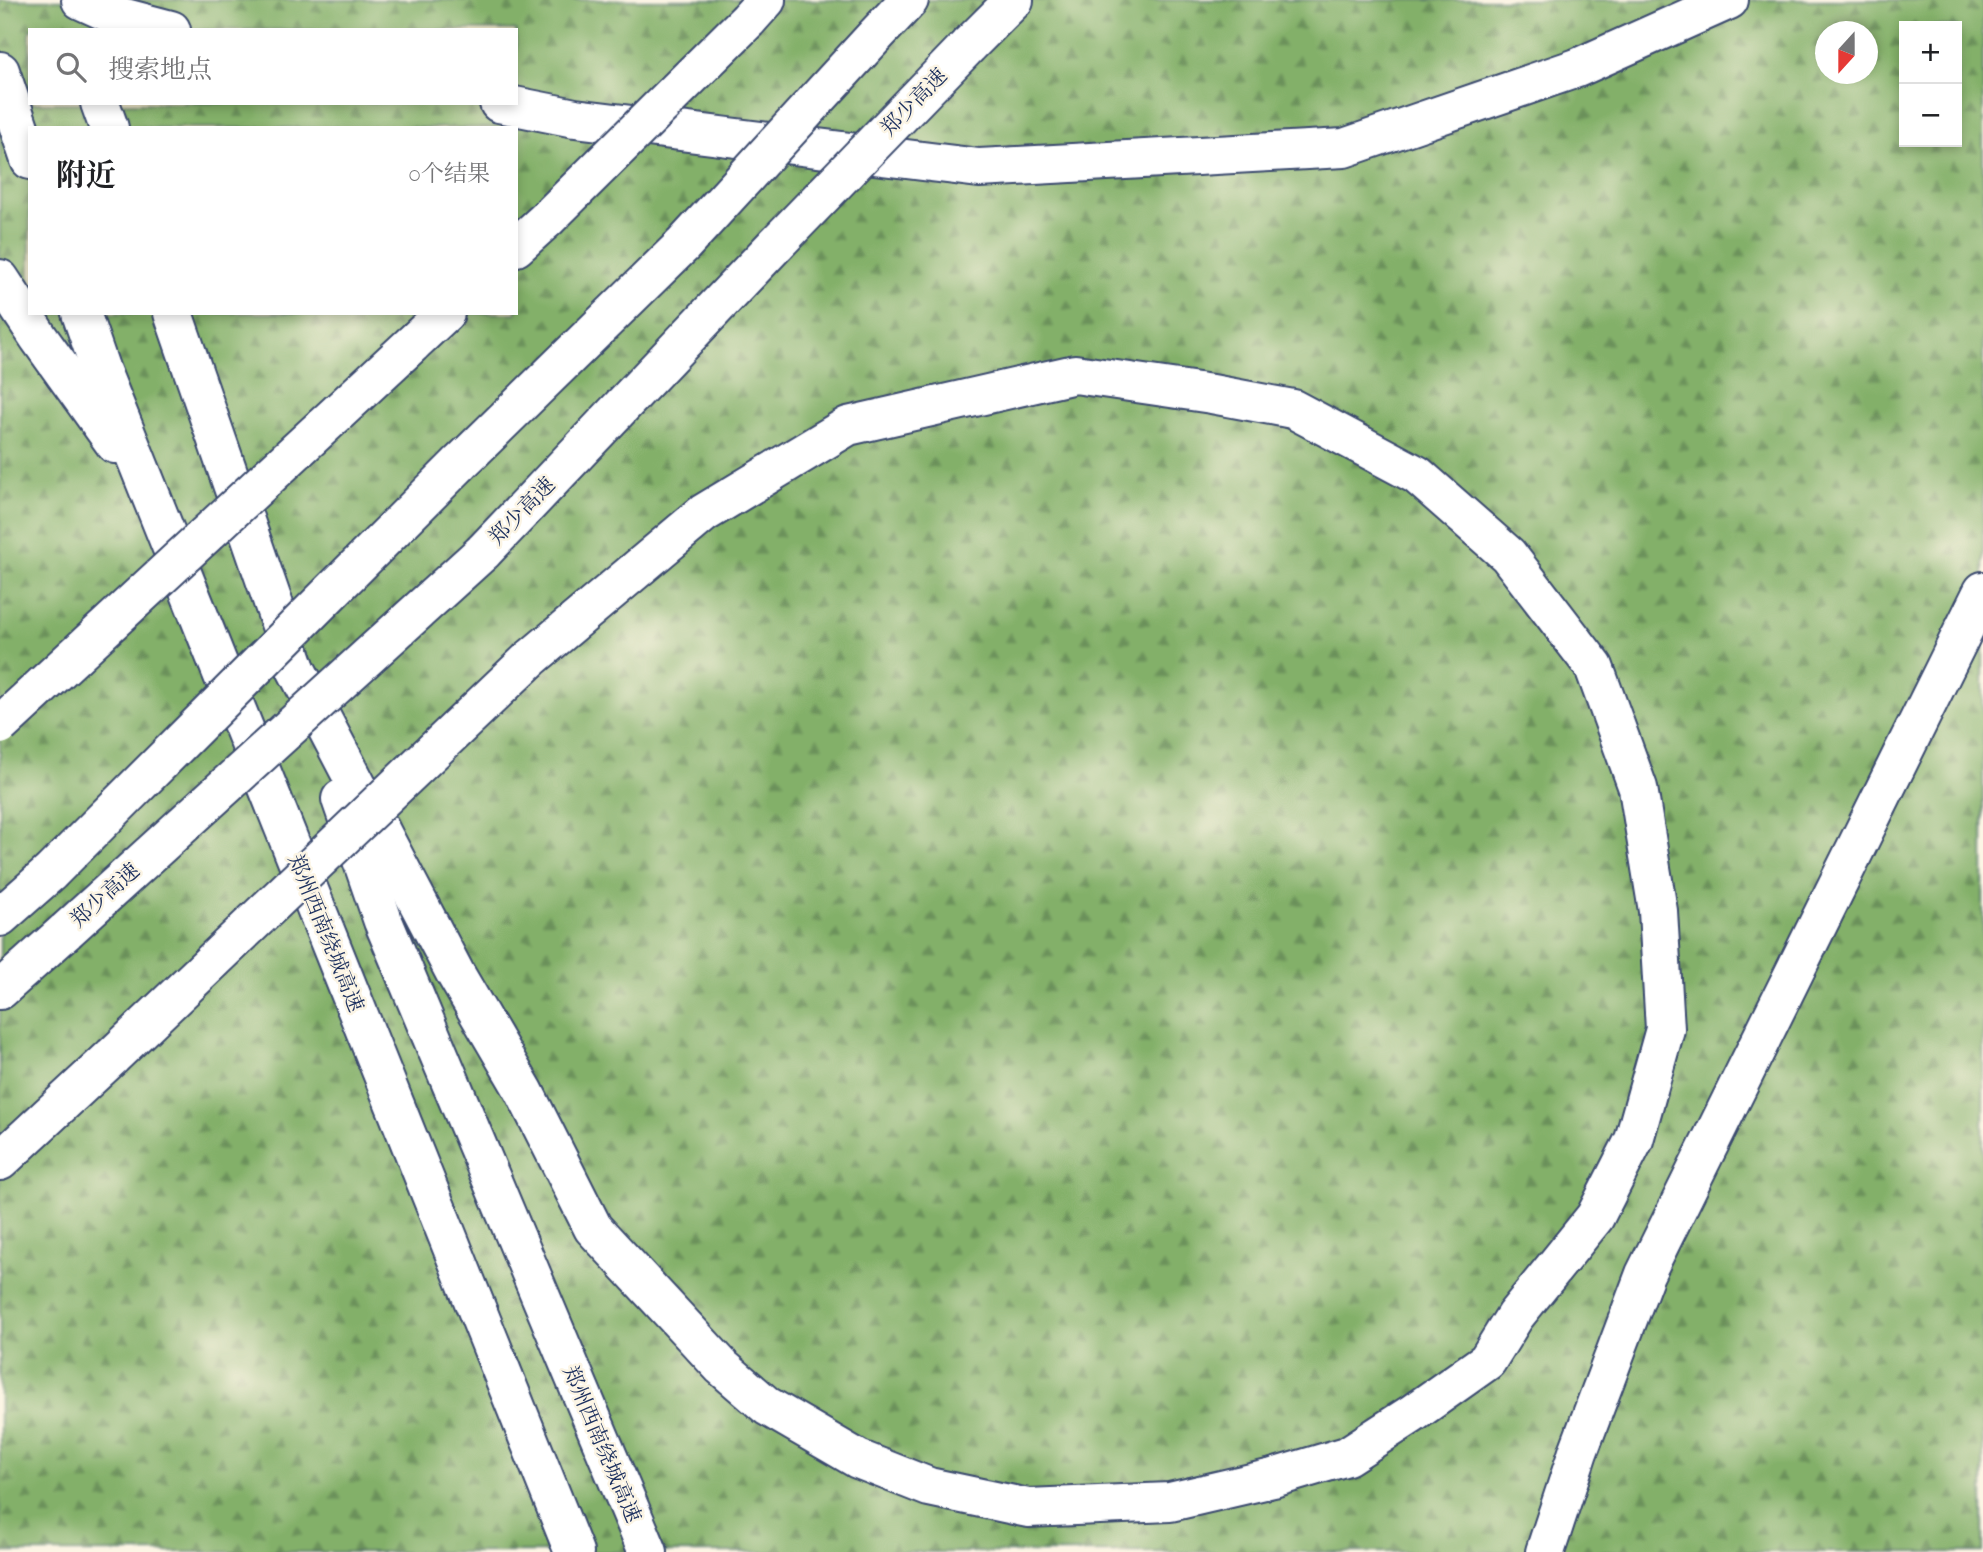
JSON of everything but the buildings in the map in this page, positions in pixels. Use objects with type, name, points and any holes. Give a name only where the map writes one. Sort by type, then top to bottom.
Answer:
[{"type":"highway","points":[[65,0],[74,28]]},
{"type":"highway","points":[[81,0],[114,15],[163,28]]},
{"type":"highway","points":[[0,917],[50,873],[683,244],[909,0]]},
{"type":"highway","name":"郑少高速","points":[[0,990],[483,552],[1013,0]]},
{"type":"highway","points":[[509,105],[575,118],[979,168],[1344,148],[1577,68],[1729,0]]},
{"type":"highway","points":[[518,245],[757,10]]},
{"type":"highway","points":[[0,71],[28,154]]},
{"type":"highway","points":[[101,105],[108,126]]},
{"type":"highway","points":[[0,279],[149,492]]},
{"type":"highway","name":"郑州西南绕城高速","points":[[82,315],[149,492],[574,1552]]},
{"type":"highway","name":"郑州西南绕城高速","points":[[174,315],[383,920],[648,1552]]},
{"type":"highway","points":[[0,725],[443,315]]},
{"type":"highway","points":[[0,1161],[113,1056],[530,659],[704,513],[848,426],[1075,374],[1293,409],[1417,475],[1508,555],[1594,667],[1638,788],[1658,911],[1665,1029],[1634,1140],[1595,1217],[1515,1316],[1487,1361],[1348,1456],[1273,1478],[1170,1502],[1028,1508],[929,1487],[858,1459],[767,1406],[722,1367],[593,1228],[524,1091],[455,972],[296,669]]},
{"type":"highway","points":[[1545,1552],[1578,1452],[1645,1274],[1983,591]]},
{"type":"green space","points":[[0,0],[1983,0],[1983,1552],[0,1552]]}]
